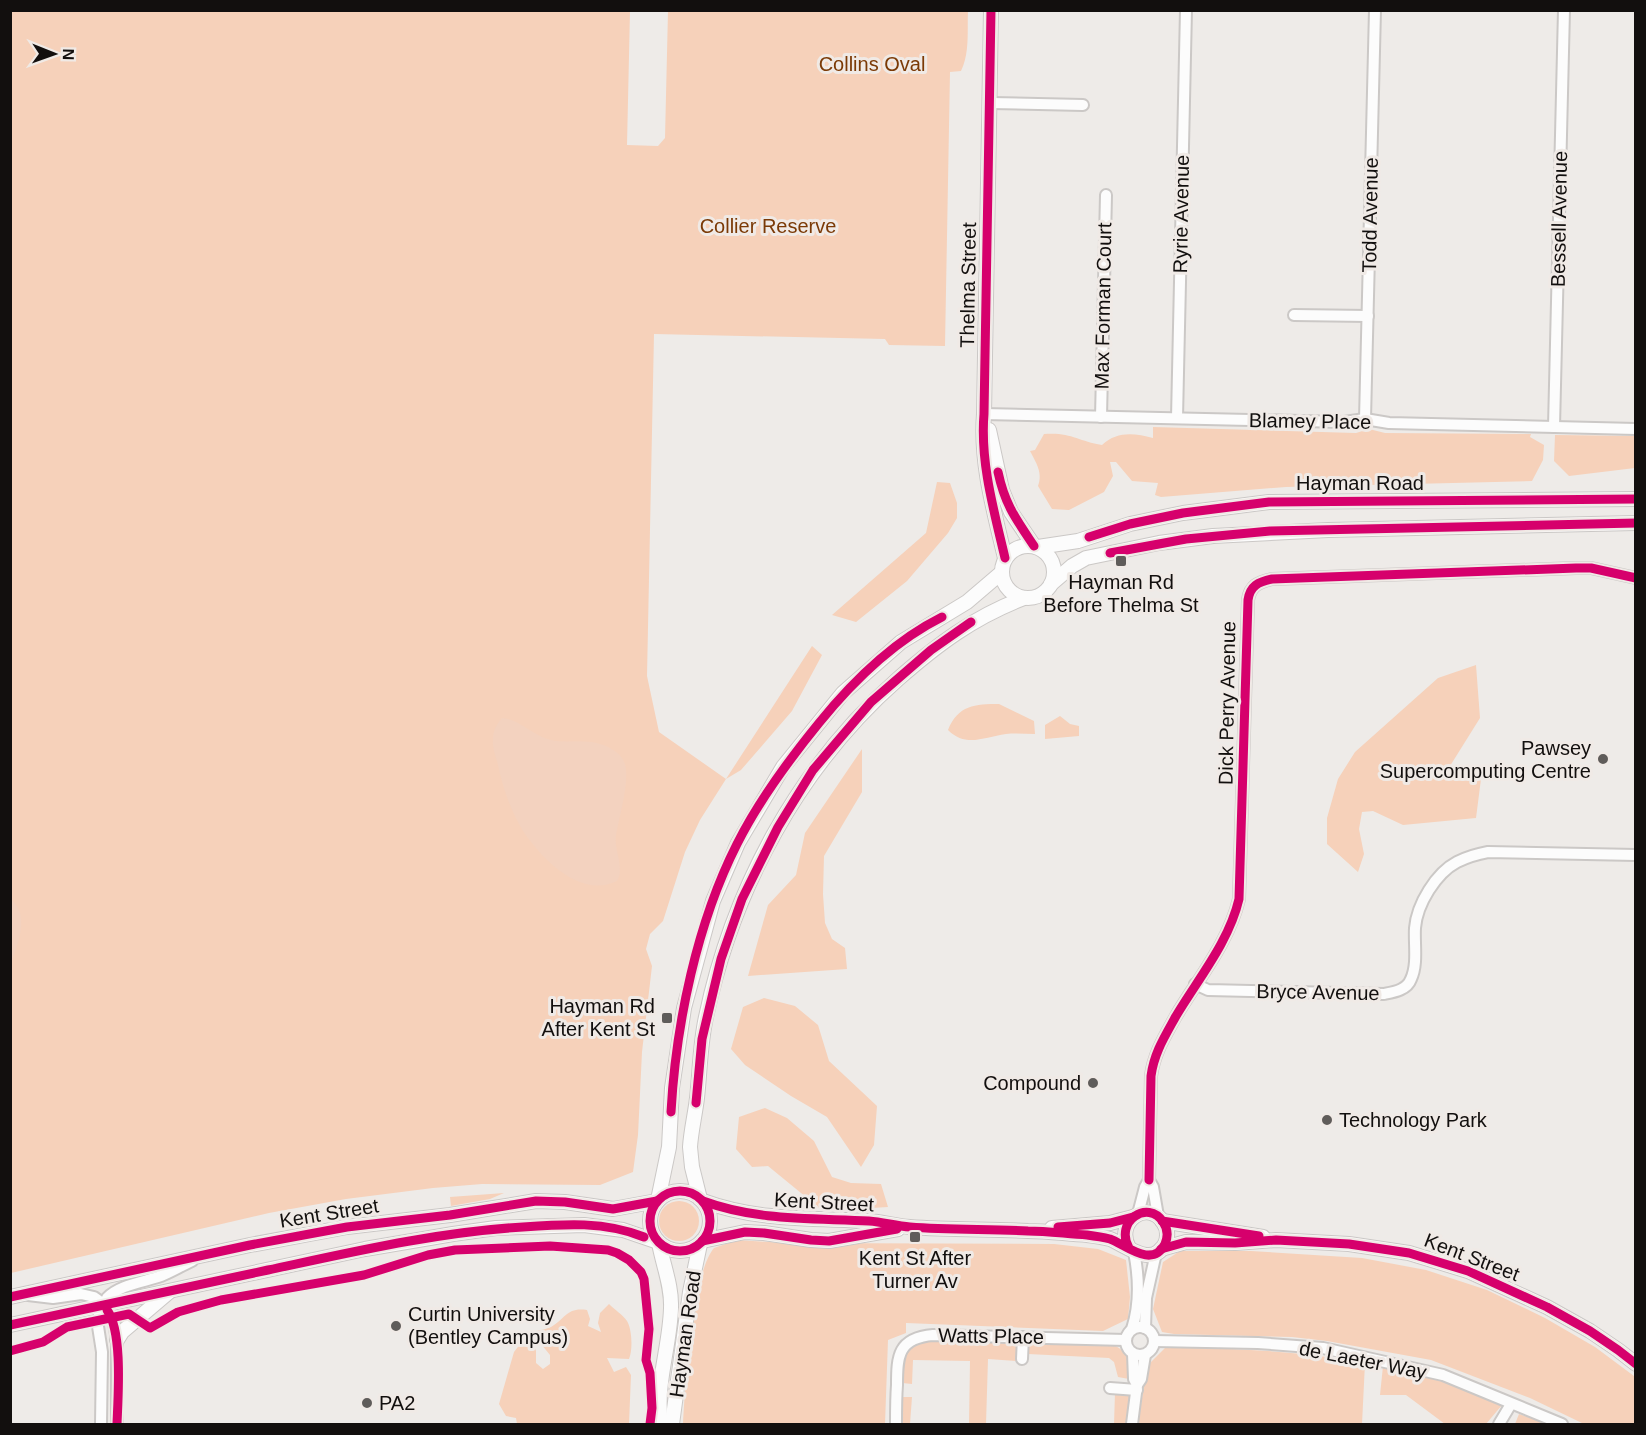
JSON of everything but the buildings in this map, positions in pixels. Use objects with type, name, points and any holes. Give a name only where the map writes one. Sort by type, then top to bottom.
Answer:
[{"type":"main road","name":"Thelma Street","points":[[991,10],[991,103],[982,438],[985,464],[1005,558]]},
{"type":"main road","name":"Thelma Street","points":[[984,414],[1002,490],[1011,512],[1036,546]]},
{"type":"main road","name":"Hayman Road","points":[[1036,546],[1078,541],[1131,524],[1183,513],[1269,502],[1635,499]]},
{"type":"main road","points":[[1001,573],[967,602],[901,642],[843,693],[783,767],[738,843],[713,901],[684,1008],[672,1088],[669,1147],[650,1220],[651,1229],[659,1243],[667,1248],[679,1251],[688,1250],[701,1242],[708,1233],[709,1214],[701,1200],[692,1167],[690,1148],[705,1018],[733,924],[765,849],[813,770],[871,702],[931,650],[971,622],[997,608],[1040,595],[1072,566],[1086,558],[1159,543],[1213,536],[1316,530],[1632,526]]},
{"type":"main road","points":[[1024,598],[1010,592],[1002,580],[1001,573],[1005,558],[1018,547],[1036,546],[1052,560],[1054,568],[1052,584]]},
{"type":"main road","points":[[657,1200],[668,1193],[679,1191],[690,1193],[701,1200]]},
{"type":"main road","name":"Kent Street","points":[[10,1297],[347,1227],[450,1215],[521,1203],[551,1201],[613,1209],[657,1200]]},
{"type":"main road","name":"Kent Street","points":[[701,1200],[736,1212],[765,1217],[1095,1236],[1131,1250]]},
{"type":"main road","points":[[1148,1213],[1160,1219],[1167,1235],[1159,1251],[1145,1256],[1131,1250],[1126,1242],[1125,1232],[1127,1225],[1136,1216],[1148,1213]]},
{"type":"main road","name":"Kent Street","points":[[1032,1231],[1110,1223],[1136,1216]]},
{"type":"main road","name":"Kent Street","points":[[1160,1219],[1238,1231],[1276,1240]]},
{"type":"main road","name":"Kent Street","points":[[10,1325],[364,1249],[496,1228],[596,1225],[623,1230],[659,1243]]},
{"type":"main road","name":"Kent Street","points":[[701,1242],[745,1232],[829,1241],[909,1227]]},
{"type":"main road","name":"Kent Street","points":[[1159,1251],[1186,1242],[1235,1243],[1276,1240],[1382,1248],[1418,1255],[1468,1271],[1547,1307],[1590,1331],[1635,1364]]},
{"type":"main road","name":"Hayman Road","points":[[672,1425],[690,1292],[701,1242]]},
{"type":"main road","name":"Hayman Road","points":[[659,1243],[670,1292],[671,1308],[661,1375],[661,1425]]},
{"type":"main road","points":[[117,1340],[122,1332],[171,1290]]},
{"type":"street","name":"Ryrie Avenue","points":[[1177,418],[1186,10]]},
{"type":"street","name":"Todd Avenue","points":[[1365,419],[1375,10]]},
{"type":"street","name":"Bessell Avenue","points":[[1554,427],[1564,10]]},
{"type":"street","points":[[991,103],[1083,105]]},
{"type":"street","name":"Max Forman Court","points":[[1101,417],[1106,195]]},
{"type":"street","points":[[1294,315],[1368,316]]},
{"type":"street","name":"Blamey Place","points":[[984,414],[1344,422],[1365,419],[1384,423],[1635,429]]},
{"type":"street","name":"Dick Perry Avenue","points":[[1136,1216],[1149,1180],[1152,1066],[1160,1044],[1219,948],[1234,919],[1239,899],[1248,600],[1249,592],[1254,585],[1272,579],[1576,568],[1591,568],[1634,576]]},
{"type":"street","name":"Bryce Avenue","points":[[1196,984],[1208,990],[1384,994],[1398,992],[1411,981],[1415,962],[1415,924],[1423,902],[1434,882],[1454,863],[1488,852],[1635,855]]},
{"type":"street","name":"Dick Perry Avenue","points":[[1149,1180],[1153,1187],[1160,1219]]},
{"type":"street","points":[[1131,1250],[1137,1268],[1137,1297],[1136,1319],[1126,1340],[1127,1348],[1133,1354],[1145,1355],[1152,1350],[1154,1341],[1152,1333],[1145,1328],[1132,1329]]},
{"type":"street","points":[[1145,1328],[1147,1288],[1159,1251]]},
{"type":"street","name":"Kent Street","points":[[25,1295],[53,1298],[81,1294],[94,1297],[104,1305],[108,1295],[164,1275],[200,1257]]},
{"type":"street","points":[[101,1425],[102,1352],[97,1320],[104,1305],[113,1317],[117,1340],[117,1425]]},
{"type":"street","name":"Watts Place","points":[[896,1425],[897,1358],[903,1347],[919,1336],[1126,1340]]},
{"type":"street","points":[[1022,1359],[1023,1337]]},
{"type":"street","name":"de Laeter Way","points":[[1154,1341],[1258,1343],[1323,1348],[1443,1376],[1562,1425]]},
{"type":"street","points":[[1133,1354],[1134,1379],[1137,1387]]},
{"type":"street","points":[[1132,1425],[1137,1387],[1141,1379],[1145,1355]]},
{"type":"street","points":[[1110,1388],[1137,1387]]},
{"type":"street","points":[[1499,1425],[1511,1404]]},
{"type":"green space","points":[[10,11],[630,11],[627,145],[658,146],[665,138],[668,11],[968,11],[967,49],[964,64],[961,71],[950,72],[945,346],[889,345],[885,339],[654,334],[647,676],[659,732],[726,779],[700,820],[685,852],[663,921],[650,934],[646,949],[652,966],[642,1052],[638,1135],[633,1172],[600,1185],[482,1184],[346,1199],[269,1213],[11,1273]]},
{"type":"green space","points":[[1153,427],[1356,433],[1369,429],[1385,433],[1531,434],[1530,437],[1544,445],[1543,460],[1532,481],[1286,487],[1161,497],[1155,495],[1158,483],[1132,481],[1116,462],[1110,462],[1113,476],[1104,492],[1069,510],[1052,509],[1038,486],[1039,472],[1030,451],[1035,450],[1044,434],[1068,436],[1102,445],[1114,437],[1126,434],[1153,438]]},
{"type":"green space","points":[[1555,435],[1635,436],[1635,468],[1569,476],[1554,461]]},
{"type":"green space","points":[[937,482],[950,483],[957,503],[957,518],[948,533],[907,581],[856,622],[832,615],[926,533]]},
{"type":"green space","points":[[812,646],[822,655],[792,711],[741,770],[726,779]]},
{"type":"green space","points":[[1476,665],[1480,718],[1450,766],[1454,777],[1481,779],[1476,818],[1403,825],[1373,811],[1362,812],[1359,829],[1364,854],[1358,872],[1327,844],[1327,818],[1338,779],[1355,752],[1438,678]]},
{"type":"green space","points":[[999,704],[1034,721],[1035,734],[1006,734],[968,740],[948,730],[962,711],[975,706]]},
{"type":"green space","points":[[1060,716],[1070,724],[1079,726],[1079,736],[1045,739],[1045,725]]},
{"type":"green space","points":[[862,749],[862,792],[824,856],[825,923],[832,939],[845,948],[847,969],[748,976],[768,905],[796,875],[805,833]]},
{"type":"green space","points":[[764,998],[795,1006],[818,1025],[829,1061],[877,1106],[874,1145],[861,1167],[827,1117],[745,1065],[731,1049],[743,1007]]},
{"type":"green space","points":[[765,1108],[787,1118],[814,1141],[832,1177],[851,1183],[881,1184],[888,1207],[823,1211],[768,1166],[752,1167],[736,1149],[739,1117]]},
{"type":"green space","points":[[504,1193],[490,1199],[451,1206],[450,1197]]},
{"type":"green space","points":[[679,1201],[693,1207],[699,1221],[693,1235],[679,1241],[665,1235],[659,1221],[665,1207]]},
{"type":"green space","points":[[737,1240],[784,1243],[1054,1244],[1098,1249],[1126,1260],[1130,1297],[1128,1319],[1103,1331],[906,1323],[906,1333],[888,1340],[885,1424],[683,1424],[691,1332],[700,1281],[706,1262],[714,1248]]},
{"type":"green space","points":[[1180,1251],[1251,1251],[1362,1258],[1426,1270],[1487,1290],[1545,1318],[1595,1347],[1634,1376],[1635,1424],[1584,1424],[1530,1398],[1431,1360],[1292,1337],[1162,1332],[1153,1309],[1163,1262]]},
{"type":"green space","points":[[609,1304],[627,1321],[631,1334],[629,1359],[607,1358],[614,1372],[626,1367],[631,1375],[629,1424],[517,1424],[516,1418],[506,1416],[499,1404],[514,1352],[524,1339],[533,1343],[536,1363],[543,1369],[550,1364],[550,1355],[541,1344],[536,1331],[551,1327],[575,1310],[587,1310],[590,1319],[588,1326],[601,1332],[598,1323],[600,1313]]},
{"type":"green space","points":[[1016,1341],[1016,1361],[988,1359],[986,1424],[969,1424],[970,1361],[913,1360],[912,1384],[902,1383],[906,1352],[919,1343]]},
{"type":"green space","points":[[1028,1342],[1114,1345],[1128,1359],[1129,1379],[1118,1377],[1114,1362],[1109,1358],[1028,1354]]},
{"type":"green space","points":[[1166,1347],[1291,1353],[1365,1363],[1362,1424],[1138,1424],[1147,1366]]},
{"type":"green space","points":[[1383,1366],[1437,1378],[1502,1405],[1486,1424],[1445,1424],[1406,1395],[1380,1395]]},
{"type":"green space","points":[[1115,1393],[1131,1397],[1127,1424],[1114,1424]]},
{"type":"green space","points":[[902,1397],[912,1397],[910,1424],[901,1424]]},
{"type":"green space","points":[[1519,1414],[1547,1424],[1515,1424]]},
{"type":"shaded area","points":[[502,718],[515,721],[551,740],[587,741],[602,744],[623,759],[626,780],[616,836],[620,865],[617,881],[603,885],[589,885],[576,880],[551,864],[523,831],[507,797],[493,747],[494,733]]},
{"type":"shaded area","points":[[11,899],[20,913],[21,930],[11,964]]},
{"type":"cycle path","points":[[991,10],[983,432],[992,504],[1005,558]]},
{"type":"cycle path","points":[[998,472],[1008,503],[1034,546]]},
{"type":"cycle path","points":[[1089,537],[1130,524],[1183,513],[1269,502],[1636,499]]},
{"type":"cycle path","points":[[1110,553],[1186,539],[1270,531],[1636,523]]},
{"type":"cycle path","points":[[1149,1180],[1151,1076],[1155,1060],[1160,1045],[1176,1016],[1212,960],[1228,930],[1239,899],[1248,600],[1253,588],[1259,583],[1272,579],[1576,568],[1591,568],[1636,578]]},
{"type":"cycle path","points":[[671,1112],[678,1044],[691,974],[711,907],[737,844],[764,796],[785,766],[846,692],[891,650],[942,617]]},
{"type":"cycle path","points":[[696,1103],[702,1039],[721,959],[742,899],[778,827],[813,770],[871,702],[931,650],[971,622]]},
{"type":"cycle path","points":[[674,1191],[686,1191],[697,1196],[705,1204],[710,1221],[708,1233],[697,1246],[686,1251],[674,1251],[663,1246],[655,1238],[650,1227],[650,1215],[655,1204],[663,1196],[674,1191]]},
{"type":"cycle path","points":[[10,1297],[250,1245],[347,1227],[450,1215],[536,1201],[565,1202],[613,1209],[657,1201]]},
{"type":"cycle path","points":[[703,1201],[744,1212],[785,1217],[869,1221],[925,1228],[1087,1235],[1110,1239],[1131,1250],[1146,1255],[1153,1255],[1160,1251],[1167,1239],[1166,1227],[1157,1215],[1142,1213],[1129,1222],[1126,1229],[1129,1248]]},
{"type":"cycle path","points":[[1058,1227],[1110,1223],[1133,1217]]},
{"type":"cycle path","points":[[1162,1221],[1259,1236]]},
{"type":"cycle path","points":[[10,1325],[363,1250],[459,1233],[538,1226],[584,1225],[614,1228],[644,1237]]},
{"type":"cycle path","points":[[702,1241],[745,1232],[829,1241],[897,1229]]},
{"type":"cycle path","points":[[1161,1249],[1186,1242],[1235,1243],[1276,1240],[1349,1244],[1409,1253],[1468,1271],[1547,1307],[1590,1331],[1636,1364]]},
{"type":"cycle path","points":[[10,1351],[43,1342],[67,1327],[129,1314],[150,1328],[178,1312],[221,1300],[364,1275],[428,1255],[455,1250],[550,1246],[608,1250],[629,1260],[641,1272],[644,1279],[649,1329],[646,1360],[650,1373],[652,1408],[650,1424]]},
{"type":"cycle path","points":[[107,1310],[112,1320],[117,1348],[117,1424]]},
{"type":"place","name":"Hayman Rd Before Thelma St","points":[[1121,561]]},
{"type":"place","name":"Pawsey Supercomputing Centre","points":[[1603,759]]},
{"type":"place","name":"Hayman Rd After Kent St","points":[[667,1018]]},
{"type":"place","name":"Compound","points":[[1093,1083]]},
{"type":"place","name":"Technology Park","points":[[1327,1120]]},
{"type":"place","name":"Kent St After Turner Av","points":[[915,1237]]},
{"type":"place","name":"Curtin University (Bentley Campus)","points":[[396,1326]]},
{"type":"place","name":"PA2","points":[[367,1403]]},
{"type":"park label","name":"Collins Oval","points":[[872,64]]},
{"type":"park label","name":"Collier Reserve","points":[[768,226]]}]
